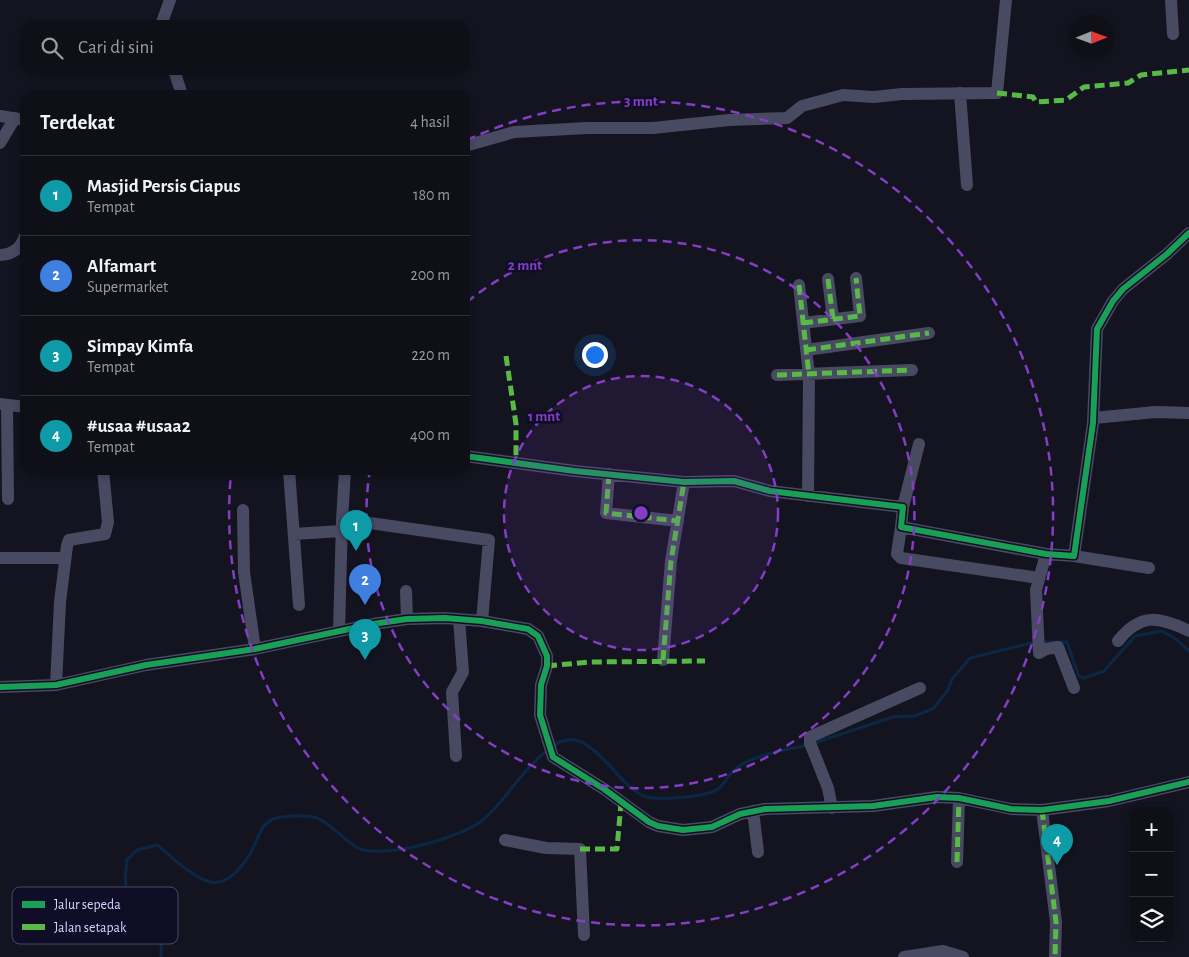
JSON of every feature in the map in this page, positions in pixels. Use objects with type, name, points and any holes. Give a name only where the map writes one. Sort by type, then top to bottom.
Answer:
[{"type":"street","points":[[163,20],[170,0]]},
{"type":"street","points":[[470,145],[514,132],[587,128],[653,128],[729,120],[787,118],[802,106],[843,95],[882,97],[997,93],[1006,0]]},
{"type":"street","points":[[1171,0],[1173,34]]},
{"type":"street","points":[[176,75],[180,90]]},
{"type":"street","points":[[960,93],[967,185]]},
{"type":"street","points":[[0,116],[20,119]]},
{"type":"street","points":[[0,143],[20,119]]},
{"type":"street","points":[[1074,556],[1094,418],[1096,334],[1100,320],[1123,289],[1167,254],[1189,233]]},
{"type":"street","points":[[0,255],[10,254],[20,245]]},
{"type":"street","points":[[803,323],[860,316],[856,278]]},
{"type":"street","points":[[828,279],[833,319]]},
{"type":"street","points":[[799,285],[809,375],[808,496]]},
{"type":"street","points":[[806,350],[929,333]]},
{"type":"street","points":[[777,375],[912,370]]},
{"type":"street","points":[[8,499],[3,405],[20,407]]},
{"type":"street","points":[[1094,418],[1154,412],[1189,413]]},
{"type":"street","points":[[919,444],[903,507],[897,554],[901,558],[1039,578]]},
{"type":"street","points":[[470,457],[684,482],[734,481],[770,491],[903,507]]},
{"type":"street","points":[[609,474],[606,513],[678,521]]},
{"type":"street","points":[[56,684],[60,602],[69,540],[105,534],[108,528],[103,475]]},
{"type":"street","points":[[290,475],[299,605]]},
{"type":"street","points":[[339,630],[341,526],[345,475]]},
{"type":"street","points":[[663,660],[671,561],[684,482]]},
{"type":"street","points":[[243,510],[244,572],[255,649]]},
{"type":"street","points":[[294,534],[372,523],[489,540],[482,621]]},
{"type":"street","points":[[901,527],[1046,554],[1074,556],[1148,568]]},
{"type":"street","points":[[1046,554],[1039,578],[1036,604],[1039,653],[1046,649],[1058,647],[1074,688]]},
{"type":"street","points":[[0,558],[66,558]]},
{"type":"street","points":[[406,591],[407,620]]},
{"type":"street","points":[[456,756],[452,695],[461,677],[459,618]]},
{"type":"street","points":[[0,687],[56,684],[146,665],[255,649],[339,630],[407,620],[459,618],[528,629],[538,636],[547,656],[540,699],[542,726],[553,757],[604,789],[636,814],[658,826],[698,830],[712,827],[740,814],[753,811],[801,806],[832,808],[872,806],[937,797],[960,798],[1011,809],[1042,810],[1109,801],[1189,782]]},
{"type":"street","points":[[1118,641],[1126,630],[1140,621],[1150,619],[1169,621],[1189,631]]},
{"type":"street","points":[[832,808],[829,791],[812,747],[812,736],[920,688]]},
{"type":"street","points":[[957,862],[960,798]]},
{"type":"street","points":[[1042,810],[1056,922],[1055,957]]},
{"type":"street","points":[[753,811],[758,852]]},
{"type":"street","points":[[505,840],[546,848],[580,849],[584,935]]},
{"type":"street","points":[[904,957],[943,951],[963,957]]},
{"type":"waterway","points":[[1042,642],[1067,642],[1079,676],[1084,678],[1104,671],[1135,636],[1162,631],[1176,639],[1189,651]]},
{"type":"waterway","points":[[814,743],[893,717],[915,716],[934,708],[948,690],[952,679],[970,658],[1035,642]]},
{"type":"waterway","points":[[553,746],[566,740],[578,741],[590,747],[633,790],[644,796],[670,798],[712,792],[718,789],[735,769],[747,762],[768,754],[808,745]]},
{"type":"waterway","points":[[127,887],[127,860],[137,850],[157,845],[182,866],[203,880],[210,882],[222,881],[238,870],[250,854],[263,827],[278,817],[302,815],[322,820],[354,846],[370,851],[404,849],[442,839],[474,826],[484,819],[493,811],[530,766],[548,750]]},
{"type":"waterway","points":[[161,944],[161,957]]},
{"type":"marked path","points":[[997,93],[1033,97],[1036,102],[1066,100],[1084,87],[1128,83],[1141,75],[1189,70]]},
{"type":"marked path","points":[[803,323],[860,316],[856,278]]},
{"type":"marked path","points":[[828,279],[833,319]]},
{"type":"marked path","points":[[799,285],[809,375]]},
{"type":"marked path","points":[[806,350],[929,333]]},
{"type":"marked path","points":[[506,356],[516,424],[516,462]]},
{"type":"marked path","points":[[777,375],[912,370]]},
{"type":"marked path","points":[[609,474],[606,513],[678,521]]},
{"type":"marked path","points":[[663,660],[671,561],[684,482]]},
{"type":"marked path","points":[[547,666],[590,662],[705,661]]},
{"type":"marked path","points":[[957,862],[959,798]]},
{"type":"marked path","points":[[580,849],[617,849],[621,803]]},
{"type":"marked path","points":[[1042,810],[1056,922],[1055,957]]},
{"type":"cycle path","points":[[470,457],[575,471],[684,482],[734,481],[770,491],[903,507],[901,527],[1046,554],[1074,556],[1093,423],[1097,329],[1113,301],[1123,289],[1167,254],[1189,233]]},
{"type":"cycle path","points":[[0,687],[56,685],[146,665],[255,649],[373,624],[407,619],[445,618],[482,621],[528,629],[538,636],[547,656],[547,666],[541,685],[540,715],[553,757],[604,789],[649,822],[658,826],[683,830],[712,827],[740,814],[765,809],[873,806],[937,797],[959,798],[1011,809],[1042,810],[1109,801],[1189,782]]},
{"type":"place","name":"Masjid Persis Ciapus","points":[[356,551]]},
{"type":"place","name":"Alfamart","points":[[365,605]]},
{"type":"place","name":"Simpay Kimfa","points":[[365,660]]},
{"type":"place","name":"#usaa #usaa2","points":[[1057,865]]}]
